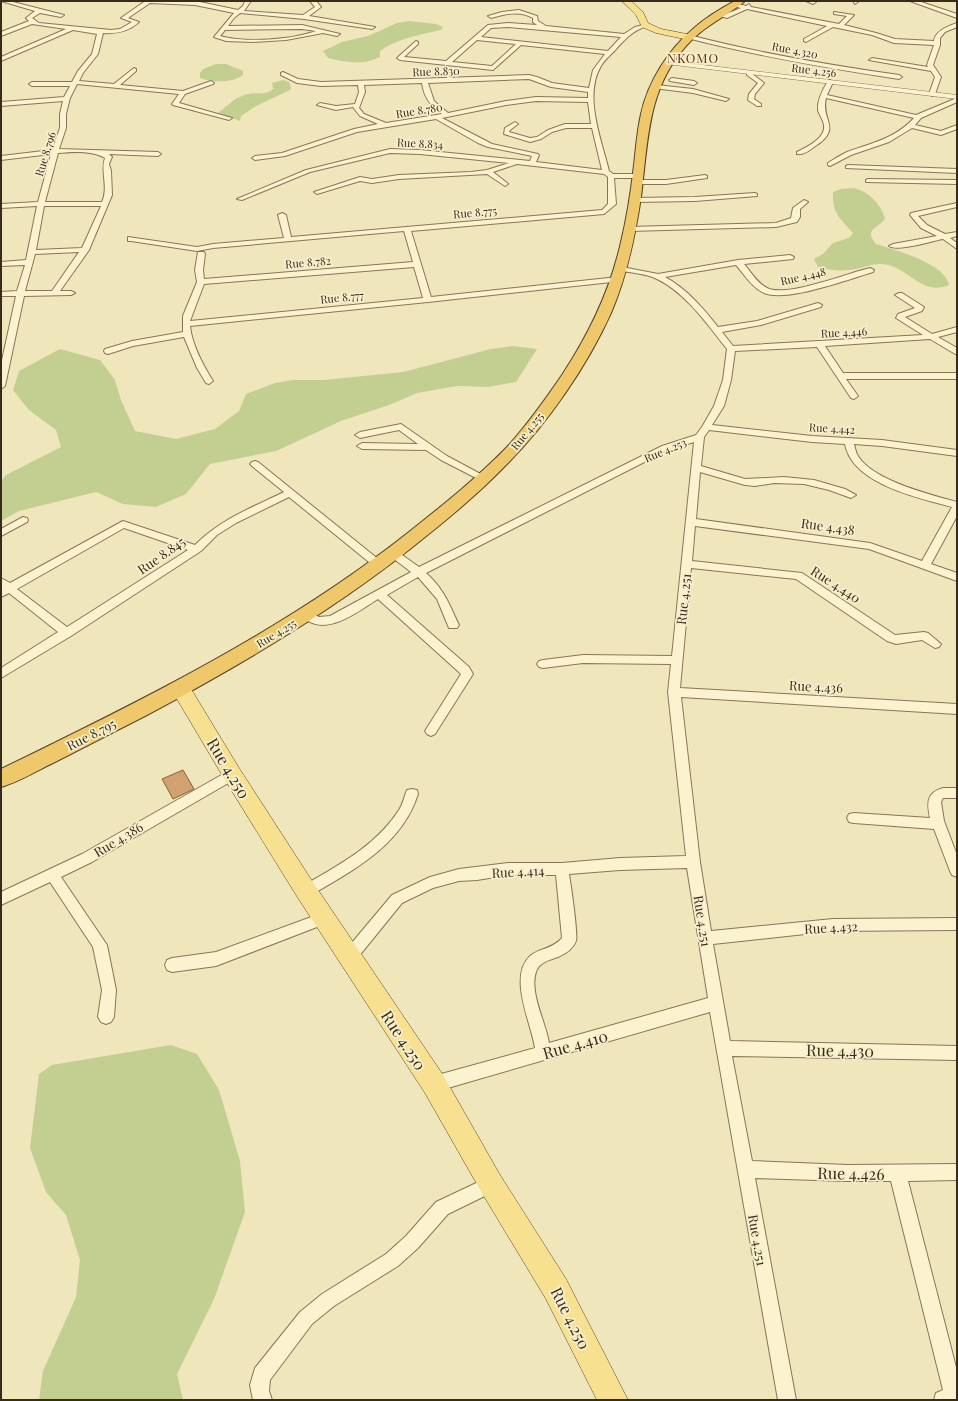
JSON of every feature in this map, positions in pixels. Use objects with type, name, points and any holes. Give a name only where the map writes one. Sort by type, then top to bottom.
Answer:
[{"type":"highway","name":"Rue 4.255","points":[[181,689],[306,615],[394,554],[504,459],[533,426],[589,343],[606,309],[619,273],[629,229],[638,179],[646,114],[658,83],[668,63],[689,36],[718,15],[741,4]]},
{"type":"highway","name":"Rue 8.795","points":[[1,779],[181,689]]},
{"type":"main road","points":[[626,1],[640,14],[645,25],[659,31],[689,36]]},
{"type":"main road","name":"Rue 4.250","points":[[181,689],[232,774],[306,891],[434,1084],[491,1184],[556,1289],[613,1400]]},
{"type":"street","points":[[3,1],[39,11],[61,15]]},
{"type":"street","points":[[1,34],[32,22],[53,27],[99,32],[119,32],[136,22],[124,18],[148,1],[195,3],[239,12],[304,17],[372,27]]},
{"type":"street","points":[[248,1],[245,7],[232,17],[218,37],[255,40],[286,39],[300,37],[323,30]]},
{"type":"street","points":[[304,17],[318,7],[313,1]]},
{"type":"street","points":[[913,1],[957,16]]},
{"type":"street","points":[[741,4],[755,2]]},
{"type":"street","points":[[8,7],[16,4]]},
{"type":"street","points":[[741,4],[874,34],[894,41],[936,43]]},
{"type":"street","points":[[943,12],[957,8]]},
{"type":"street","points":[[32,22],[29,18],[39,11]]},
{"type":"street","points":[[491,16],[507,12],[526,13],[535,17],[536,22],[544,27]]},
{"type":"street","points":[[836,13],[851,15],[840,26]]},
{"type":"street","points":[[306,28],[327,16]]},
{"type":"street","points":[[447,63],[490,26],[508,25],[544,27],[625,36]]},
{"type":"street","name":"Rue 8.775","points":[[131,239],[197,248],[604,212],[612,204],[609,174],[594,126],[590,90],[597,69],[608,53],[625,36],[635,29],[645,25]]},
{"type":"street","points":[[806,40],[832,25]]},
{"type":"street","points":[[932,94],[938,77],[931,69],[930,60],[937,38],[940,34],[957,25]]},
{"type":"street","points":[[1,59],[72,28]]},
{"type":"street","points":[[224,28],[306,28],[323,30],[337,34]]},
{"type":"street","name":"Rue 8.796","points":[[1,386],[20,294],[30,262],[42,204],[56,151],[64,128],[63,114],[67,99],[80,72],[95,54],[99,32]]},
{"type":"street","name":"Rue 4.320","points":[[689,36],[729,47],[846,70],[899,77]]},
{"type":"street","points":[[476,38],[608,53]]},
{"type":"street","points":[[416,43],[400,58],[493,68],[520,43]]},
{"type":"street","points":[[872,60],[931,69]]},
{"type":"street","name":"Rue 4.256","points":[[668,63],[957,98]]},
{"type":"street","points":[[116,85],[134,70]]},
{"type":"street","points":[[799,153],[818,142],[826,129],[827,125],[822,112],[822,101],[832,83],[846,70]]},
{"type":"street","name":"Rue 8.830","points":[[283,74],[305,83],[361,84],[529,77],[551,85],[590,90]]},
{"type":"street","points":[[749,74],[761,83],[752,94],[751,100],[758,105]]},
{"type":"street","points":[[425,82],[426,92],[435,108],[447,115]]},
{"type":"street","points":[[32,84],[75,83],[116,85],[184,93],[211,83]]},
{"type":"street","points":[[658,83],[694,83]]},
{"type":"street","points":[[658,83],[726,99]]},
{"type":"street","points":[[361,84],[362,92],[356,108],[362,115],[384,125]]},
{"type":"street","points":[[121,96],[132,87]]},
{"type":"street","points":[[184,93],[175,104],[229,118]]},
{"type":"street","points":[[824,96],[917,117],[957,98]]},
{"type":"street","points":[[1,104],[67,99]]},
{"type":"street","name":"Rue 8.780","points":[[255,158],[283,155],[356,130],[438,118],[499,104],[536,99],[590,100]]},
{"type":"street","points":[[320,105],[336,108],[357,105]]},
{"type":"street","points":[[830,164],[848,155],[896,136],[912,126],[918,118],[917,117]]},
{"type":"street","points":[[438,118],[480,142],[490,146],[536,155],[532,164]]},
{"type":"street","points":[[515,124],[507,129],[506,133],[530,140],[539,138],[550,131],[565,126],[594,126]]},
{"type":"street","points":[[912,126],[941,134],[957,128]]},
{"type":"street","points":[[1,158],[56,151],[158,154]]},
{"type":"street","points":[[55,292],[85,250],[105,204],[109,192],[106,164],[109,157],[102,152]]},
{"type":"street","name":"Rue 8.834","points":[[240,199],[308,171],[366,156],[390,152],[448,154],[666,182],[705,177]]},
{"type":"street","points":[[317,192],[360,180],[372,181],[399,177],[462,175],[488,172],[516,162]]},
{"type":"street","points":[[848,167],[957,171]]},
{"type":"street","points":[[488,172],[505,184]]},
{"type":"street","points":[[868,181],[957,182]]},
{"type":"street","points":[[634,200],[695,199],[755,195]]},
{"type":"street","points":[[629,229],[782,224],[794,220],[797,208],[804,202]]},
{"type":"street","points":[[1,206],[42,204],[105,204]]},
{"type":"street","points":[[957,205],[914,215],[920,223],[931,232],[944,237],[957,247]]},
{"type":"street","points":[[282,215],[288,240]]},
{"type":"street","points":[[407,230],[428,300]]},
{"type":"street","points":[[893,246],[905,245],[957,234]]},
{"type":"street","points":[[32,252],[85,250]]},
{"type":"street","points":[[201,254],[199,270],[201,282],[190,307],[186,324],[187,334],[208,381]]},
{"type":"street","points":[[619,273],[658,276],[738,262],[790,257]]},
{"type":"street","points":[[1,264],[30,262]]},
{"type":"street","name":"Rue 4.448","points":[[738,262],[760,287],[773,293],[798,290],[870,270]]},
{"type":"street","name":"Rue 8.782","points":[[201,282],[417,264]]},
{"type":"street","name":"Rue 8.777","points":[[186,324],[428,300],[619,273]]},
{"type":"street","points":[[658,276],[667,281],[682,294],[716,330],[731,349],[727,380],[719,406],[702,432]]},
{"type":"street","points":[[1,294],[55,292],[72,293]]},
{"type":"street","points":[[899,295],[920,307],[919,309],[901,316],[900,318],[957,352]]},
{"type":"street","points":[[716,330],[758,322],[818,305]]},
{"type":"street","name":"Rue 4.446","points":[[731,349],[930,337],[957,329]]},
{"type":"street","points":[[108,351],[132,344],[187,334]]},
{"type":"street","points":[[818,344],[854,396]]},
{"type":"street","points":[[840,376],[957,376]]},
{"type":"street","points":[[360,435],[401,427],[444,458],[483,478]]},
{"type":"street","name":"Rue 4.442","points":[[702,432],[882,443],[957,452]]},
{"type":"street","name":"Rue 4.251","points":[[702,432],[696,467],[674,692],[693,862],[723,1048],[788,1400]]},
{"type":"street","name":"Rue 4.253","points":[[306,615],[318,622],[332,620],[419,572],[665,448],[702,432]]},
{"type":"street","points":[[849,441],[850,450],[855,459],[866,469],[884,481],[957,506],[925,565]]},
{"type":"street","points":[[362,446],[429,447]]},
{"type":"street","points":[[256,464],[379,565]]},
{"type":"street","points":[[696,467],[743,482],[752,483],[779,480],[804,481],[826,486],[851,496]]},
{"type":"street","points":[[197,550],[213,533],[232,521],[290,493]]},
{"type":"street","points":[[1,533],[23,520]]},
{"type":"street","name":"Rue 4.438","points":[[691,522],[870,546],[957,577]]},
{"type":"street","name":"Rue 8.845","points":[[3,588],[123,524],[197,550]]},
{"type":"street","name":"Rue 8.845","points":[[1,674],[197,550]]},
{"type":"street","points":[[394,554],[419,572],[434,587],[442,599],[452,625]]},
{"type":"street","name":"Rue 4.440","points":[[687,564],[798,576],[891,638],[896,640],[924,636],[935,644]]},
{"type":"street","points":[[3,588],[67,633]]},
{"type":"street","points":[[379,594],[465,670],[465,677],[431,731]]},
{"type":"street","points":[[543,664],[583,659],[677,660]]},
{"type":"street","name":"Rue 4.436","points":[[674,692],[957,709]]},
{"type":"street","name":"Rue 4.386","points":[[1,899],[87,858],[232,774]]},
{"type":"street","points":[[957,793],[940,794],[935,798],[934,802],[938,824],[957,871]]},
{"type":"street","points":[[306,891],[367,854],[389,833],[405,813],[412,794]]},
{"type":"street","points":[[854,818],[938,824]]},
{"type":"street","name":"Rue 4.414","points":[[350,956],[397,899],[430,883],[459,875],[508,869],[562,869],[620,864],[693,862]]},
{"type":"street","points":[[543,1053],[540,1029],[528,991],[528,975],[533,963],[538,959],[558,951],[569,940],[562,869]]},
{"type":"street","points":[[52,874],[100,945],[109,990],[106,1017]]},
{"type":"street","points":[[172,965],[216,959],[325,918]]},
{"type":"street","name":"Rue 4.432","points":[[706,938],[833,925],[957,924]]},
{"type":"street","name":"Rue 4.410","points":[[434,1084],[716,1003]]},
{"type":"street","name":"Rue 4.430","points":[[723,1048],[957,1053]]},
{"type":"street","name":"Rue 4.426","points":[[745,1169],[898,1174],[957,1172]]},
{"type":"street","points":[[898,1174],[951,1397]]},
{"type":"street","points":[[263,1400],[258,1392],[262,1375],[306,1318],[328,1300],[392,1260],[412,1242],[442,1208],[491,1184]]},
{"type":"green space","points":[[409,21],[436,24],[443,27],[441,30],[394,43],[380,51],[380,57],[367,62],[347,62],[328,58],[323,51],[342,42],[368,36],[397,23]]},
{"type":"green space","points":[[216,64],[226,64],[243,71],[243,75],[239,78],[228,81],[211,81],[200,78],[200,73],[203,69]]},
{"type":"green space","points":[[283,80],[289,82],[291,88],[290,90],[256,106],[241,116],[240,121],[218,113],[241,96],[270,91],[273,89],[272,83]]},
{"type":"green space","points":[[854,188],[869,195],[877,203],[885,218],[872,231],[872,239],[876,244],[918,258],[929,264],[939,270],[949,285],[940,288],[924,285],[896,268],[883,264],[845,270],[830,270],[818,267],[814,259],[823,254],[833,243],[849,238],[853,233],[835,211],[833,192],[841,189]]},
{"type":"green space","points":[[513,346],[537,349],[516,382],[488,387],[457,386],[417,393],[389,405],[341,421],[276,451],[210,464],[186,494],[156,507],[123,504],[96,492],[19,511],[1,521],[1,481],[6,475],[61,447],[56,430],[29,410],[13,390],[19,371],[60,349],[100,360],[115,380],[121,400],[135,431],[176,439],[215,429],[239,411],[246,394],[275,383],[293,380],[324,380],[403,372],[491,349]]},
{"type":"green space","points":[[171,1045],[197,1054],[219,1090],[240,1161],[245,1212],[214,1299],[177,1374],[183,1400],[39,1400],[43,1371],[76,1297],[80,1260],[66,1215],[46,1192],[30,1148],[39,1074],[52,1065]]},
{"type":"building","points":[[183,770],[194,789],[173,799],[162,779]]},
{"type":"district","name":"NKOMO","points":[[693,57]]}]
